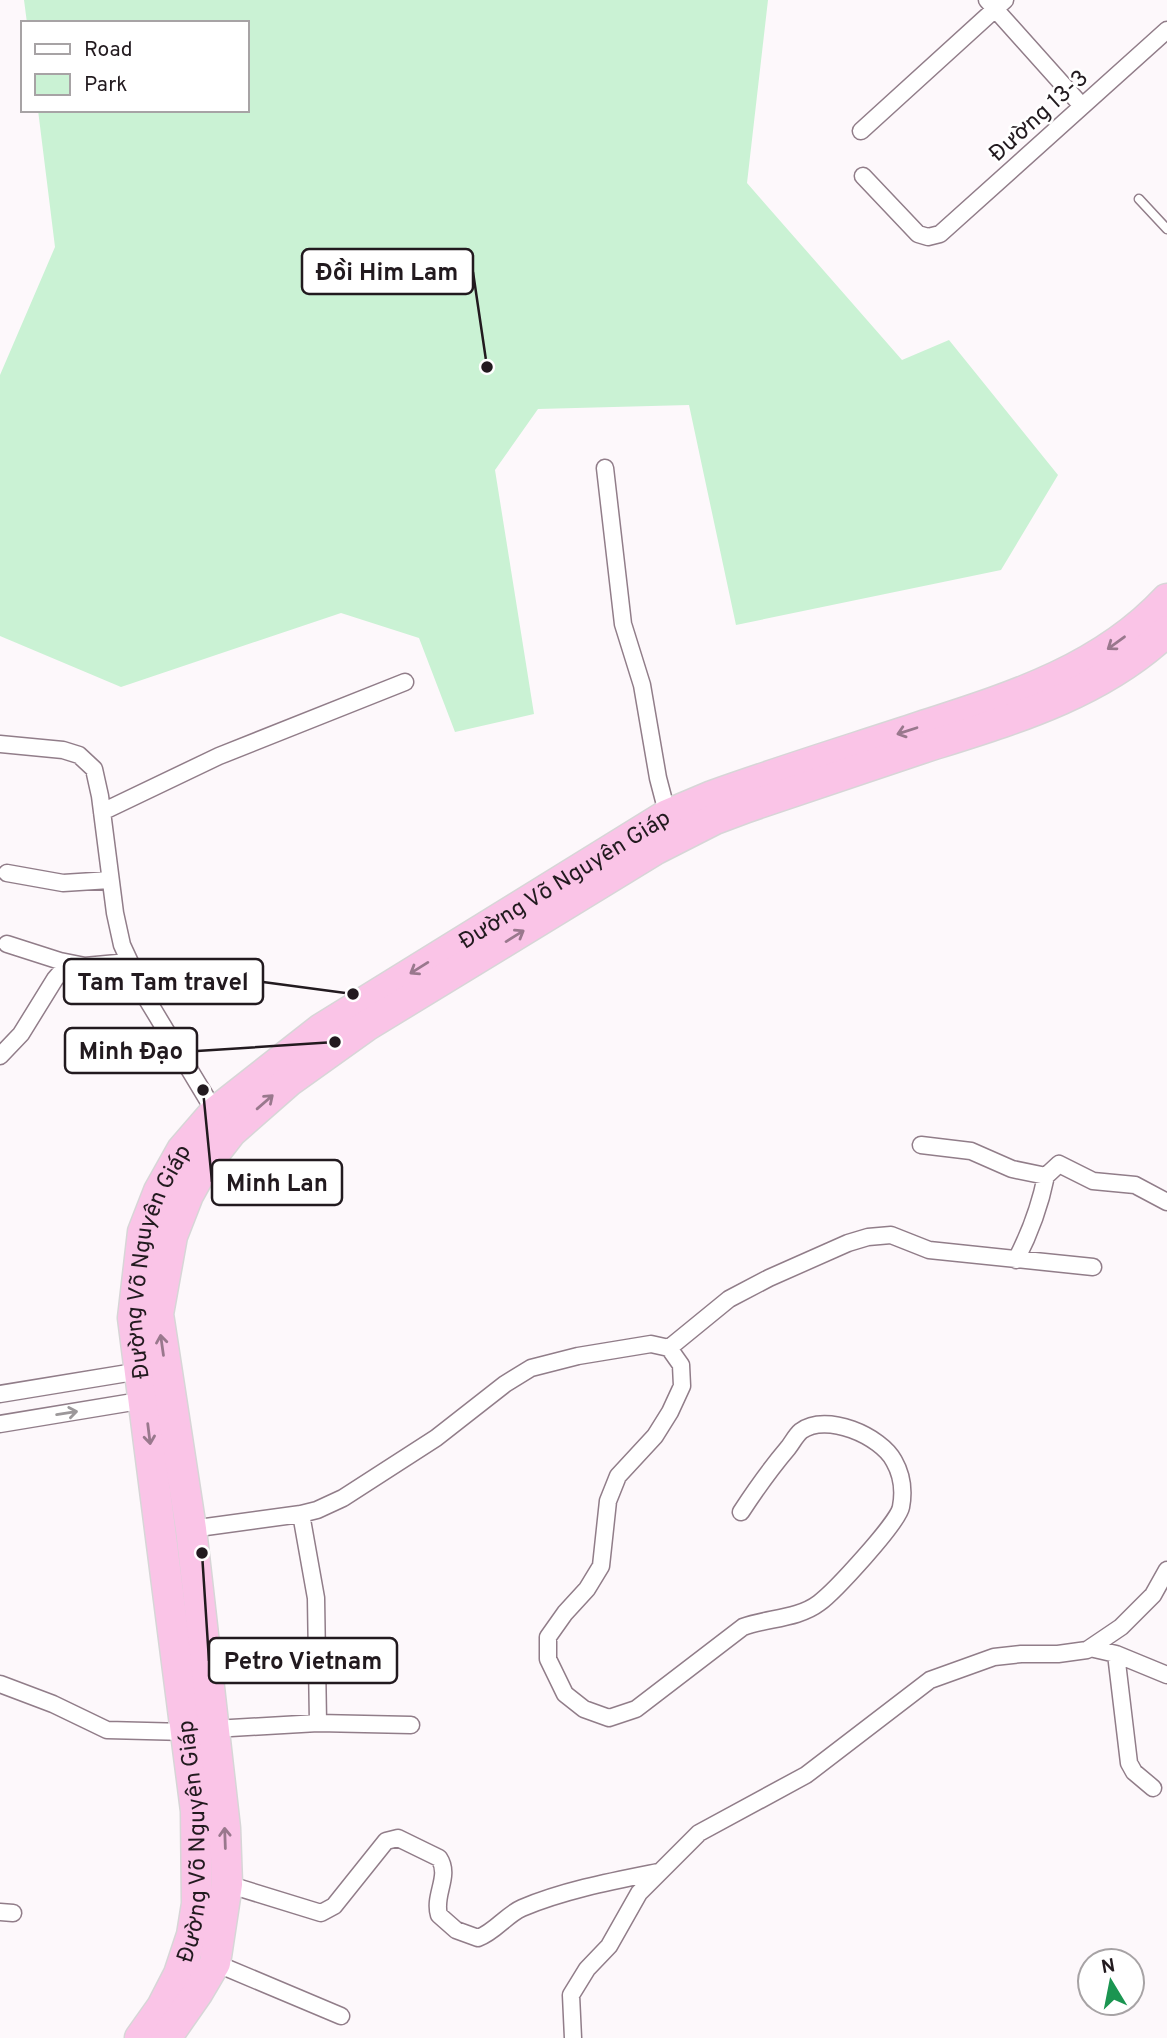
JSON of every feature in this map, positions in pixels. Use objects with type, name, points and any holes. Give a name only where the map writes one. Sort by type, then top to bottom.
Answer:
[{"type":"highway","name":"Đường Võ Nguyên Giáp","points":[[166,2038],[215,1963],[227,1884],[225,1828],[200,1731],[133,1318],[143,1232],[159,1191],[182,1150],[671,827],[712,796],[1009,698],[1099,655],[1138,627],[1167,599]]},
{"type":"highway","name":"Đường Võ Nguyên Giáp","points":[[671,827],[715,819],[1058,701],[1138,657],[1167,631]]},
{"type":"highway","name":"Đường Võ Nguyên Giáp","points":[[140,2038],[162,2007],[179,1975],[192,1934],[197,1904],[196,1811],[200,1731],[191,1529],[158,1314],[172,1236],[223,1123]]},
{"type":"street","points":[[861,131],[996,3],[1082,106]]},
{"type":"street","name":"Đường 13-3","points":[[863,176],[918,234],[928,237],[940,234],[1167,30]]},
{"type":"street","points":[[605,468],[623,624],[642,685],[658,778],[671,827]]},
{"type":"street","points":[[102,812],[219,755],[405,682]]},
{"type":"street","points":[[0,744],[64,750],[79,755],[94,769],[118,931],[128,962],[148,1002],[223,1123]]},
{"type":"street","points":[[7,873],[63,883],[110,880]]},
{"type":"street","points":[[8,944],[68,964],[91,967],[128,962]]},
{"type":"street","points":[[0,1056],[22,1034],[55,979],[68,964]]},
{"type":"street","points":[[921,1145],[971,1151],[1012,1169],[1046,1176]]},
{"type":"street","points":[[1016,1260],[1031,1228],[1046,1176],[1059,1164],[1093,1181],[1135,1185],[1167,1202]]},
{"type":"street","points":[[669,1349],[729,1299],[791,1268],[868,1237],[891,1235],[929,1250],[1093,1267]]},
{"type":"street","points":[[191,1529],[301,1514],[343,1498],[436,1438],[505,1384],[531,1368],[578,1356],[652,1344],[669,1349],[681,1365],[682,1386],[655,1436],[618,1476],[608,1501],[601,1566],[587,1589],[548,1637],[548,1659],[565,1694],[584,1709],[609,1718],[636,1709],[743,1627],[762,1620],[803,1612],[819,1603],[862,1560],[901,1511],[903,1486],[894,1460],[879,1443],[859,1431],[827,1423],[802,1430],[761,1481],[741,1512]]},
{"type":"street","points":[[0,1394],[141,1371]]},
{"type":"street","points":[[0,1424],[145,1401]]},
{"type":"street","points":[[301,1514],[316,1598],[318,1723]]},
{"type":"street","points":[[573,2038],[570,1996],[587,1969],[609,1946],[639,1893],[699,1833],[806,1775],[930,1680],[994,1657],[1058,1654],[1090,1648],[1121,1627],[1153,1595],[1167,1570]]},
{"type":"street","points":[[1090,1648],[1116,1654],[1167,1675]]},
{"type":"street","points":[[1116,1654],[1129,1763],[1134,1772],[1153,1788]]},
{"type":"street","points":[[0,1684],[53,1704],[107,1730],[200,1731],[318,1723],[411,1725]]},
{"type":"street","points":[[227,1884],[321,1913],[334,1906],[386,1842],[398,1838],[439,1858],[444,1873],[437,1903],[439,1915],[456,1930],[478,1938],[489,1934],[520,1909],[623,1879],[658,1872]]},
{"type":"street","points":[[215,1963],[341,2016]]},
{"type":"lane","points":[[1139,199],[1167,229]]},
{"type":"green space","points":[[24,0],[768,0],[747,183],[902,360],[949,340],[1058,475],[1001,570],[736,625],[689,405],[538,409],[495,470],[534,714],[455,732],[419,638],[341,613],[121,687],[0,636],[0,375],[55,247],[38,112],[248,112],[248,21],[27,21]]},
{"type":"place","name":"Đồi Him Lam","points":[[487,367]]},
{"type":"place","name":"Tam Tam travel","points":[[353,994]]},
{"type":"place","name":"Minh Đạo","points":[[335,1042]]},
{"type":"place","name":"Minh Lan","points":[[203,1090]]},
{"type":"place","name":"Petro Vietnam","points":[[202,1553]]}]
